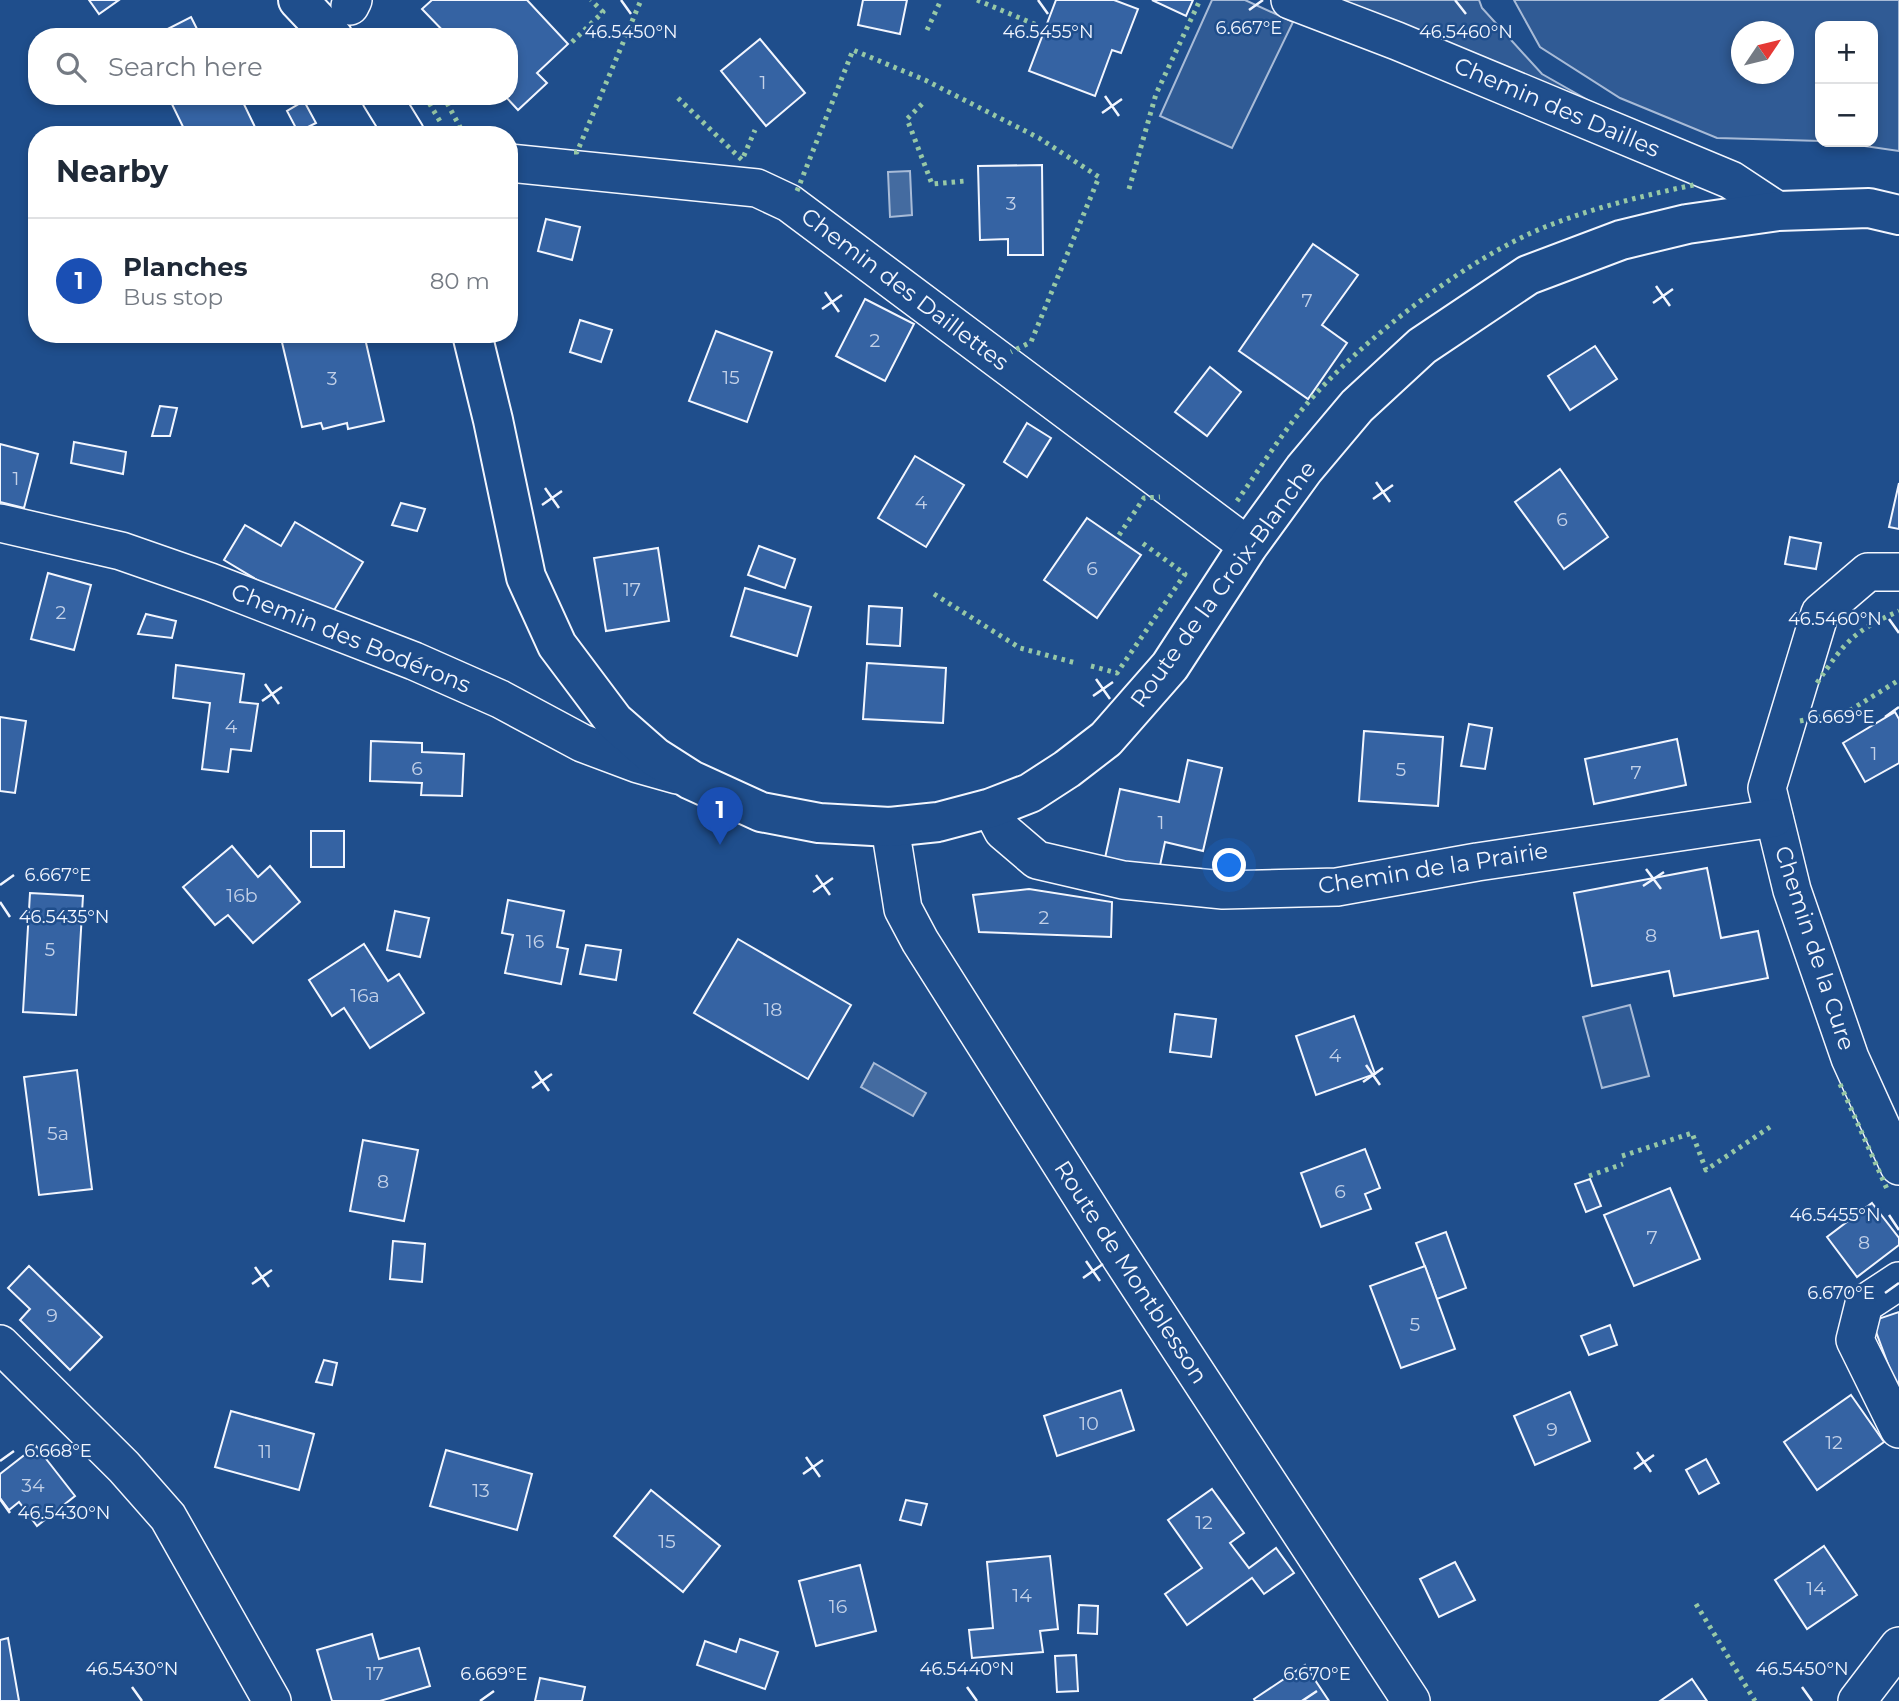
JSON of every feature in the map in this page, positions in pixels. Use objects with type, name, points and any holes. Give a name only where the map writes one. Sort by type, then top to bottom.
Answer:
[{"type":"street","points":[[298,0],[345,14]]},
{"type":"street","name":"Chemin des Dailles","points":[[1290,0],[1397,41],[1731,180],[1779,211]]},
{"type":"street","points":[[387,105],[399,126]]},
{"type":"street","name":"Chemin des Daillettes","points":[[518,164],[757,188],[789,202],[1248,546]]},
{"type":"street","name":"Route de la Croix-Blanche","points":[[474,343],[526,577],[557,645],[614,721],[655,757],[691,780],[761,812],[819,823],[890,827],[938,822],[991,808],[1030,793],[1106,739],[1170,666],[1248,546],[1304,469],[1357,406],[1422,346],[1528,275],[1621,240],[1687,224],[1779,211],[1869,208],[1899,215]]},
{"type":"street","name":"Chemin des Bodérons","points":[[0,523],[121,551],[210,582],[476,688],[582,743],[691,780]]},
{"type":"street","name":"Chemin de la Cure","points":[[1899,572],[1868,572],[1820,613],[1768,788],[1791,890],[1850,1058],[1899,1166]]},
{"type":"street","name":"Chemin de la Prairie","points":[[991,808],[1003,831],[1037,860],[1124,880],[1223,890],[1337,887],[1477,862],[1774,818]]},
{"type":"street","name":"Route de Montblesson","points":[[890,827],[902,909],[920,941],[1113,1245],[1411,1701]]},
{"type":"street","points":[[1899,1281],[1864,1304],[1855,1340],[1899,1429]]},
{"type":"street","points":[[0,1344],[124,1467],[168,1517],[272,1701]]},
{"type":"street","points":[[1857,1701],[1899,1646]]},
{"type":"shaded area","points":[[1212,0],[1245,0],[1293,22],[1232,148],[1160,116]]},
{"type":"shaded area","points":[[1312,0],[1479,0],[1482,8],[1542,74],[1602,108]]},
{"type":"shaded area","points":[[1514,0],[1899,0],[1899,151],[1871,147],[1878,147],[1878,21],[1815,21],[1815,141],[1717,138],[1620,98],[1540,47]]},
{"type":"shaded area","points":[[910,171],[912,215],[890,217],[888,172]]},
{"type":"shaded area","points":[[1630,1005],[1649,1076],[1602,1088],[1583,1017]]},
{"type":"shaded area","points":[[874,1063],[926,1093],[913,1116],[861,1087]]},
{"type":"building","points":[[89,0],[119,0],[99,14]]},
{"type":"building","points":[[432,0],[527,0],[568,44],[537,73],[547,83],[518,110],[513,105],[518,105],[518,28],[440,28],[422,9]]},
{"type":"building","points":[[863,0],[907,0],[900,34],[858,25]]},
{"type":"building","points":[[1056,0],[1114,0],[1138,9],[1121,53],[1112,50],[1095,96],[1029,71]]},
{"type":"building","points":[[1152,0],[1193,0],[1186,16]]},
{"type":"building","points":[[191,17],[196,28],[170,28]]},
{"type":"building","points":[[760,39],[805,93],[766,126],[721,71]]},
{"type":"building","points":[[172,105],[244,105],[255,126],[183,126]]},
{"type":"building","points":[[297,105],[306,105],[316,123],[310,126],[295,126],[287,111]]},
{"type":"building","points":[[1042,165],[1043,255],[1008,255],[1008,239],[980,240],[978,166]]},
{"type":"building","points":[[546,219],[580,227],[572,260],[538,251]]},
{"type":"building","points":[[1313,244],[1358,275],[1322,325],[1347,343],[1308,399],[1239,351]]},
{"type":"building","points":[[865,299],[914,324],[885,381],[836,356]]},
{"type":"building","points":[[580,320],[612,330],[601,362],[570,352]]},
{"type":"building","points":[[716,331],[772,352],[747,422],[689,401]]},
{"type":"building","points":[[282,343],[366,343],[384,421],[348,429],[347,423],[323,429],[321,423],[302,427]]},
{"type":"building","points":[[1595,346],[1617,379],[1570,410],[1548,376]]},
{"type":"building","points":[[1210,367],[1241,392],[1207,436],[1175,412]]},
{"type":"building","points":[[160,406],[177,408],[170,436],[152,436]]},
{"type":"building","points":[[1027,423],[1051,438],[1027,477],[1004,462]]},
{"type":"building","points":[[74,442],[126,452],[123,474],[71,463]]},
{"type":"building","points":[[0,444],[38,454],[24,508],[0,502]]},
{"type":"building","points":[[915,456],[964,485],[926,547],[878,518]]},
{"type":"building","points":[[1560,469],[1608,537],[1564,569],[1515,502]]},
{"type":"building","points":[[1899,483],[1899,529],[1889,527]]},
{"type":"building","points":[[401,503],[425,509],[417,531],[392,525]]},
{"type":"building","points":[[1087,518],[1141,555],[1097,618],[1044,580]]},
{"type":"building","points":[[295,522],[363,562],[327,622],[224,560],[245,525],[281,546]]},
{"type":"building","points":[[1790,537],[1821,543],[1816,569],[1785,564]]},
{"type":"building","points":[[759,546],[795,559],[785,588],[748,575]]},
{"type":"building","points":[[658,548],[669,621],[606,631],[594,558]]},
{"type":"building","points":[[48,573],[91,585],[74,650],[31,639]]},
{"type":"building","points":[[745,588],[811,607],[797,656],[731,636]]},
{"type":"building","points":[[869,606],[902,608],[900,646],[867,644]]},
{"type":"building","points":[[146,614],[176,621],[172,638],[138,634]]},
{"type":"building","points":[[867,663],[946,668],[943,723],[863,719]]},
{"type":"building","points":[[176,665],[244,674],[240,702],[258,704],[251,751],[231,749],[228,772],[202,769],[210,703],[173,698]]},
{"type":"building","points":[[1895,712],[1899,719],[1899,763],[1865,782],[1843,743]]},
{"type":"building","points":[[0,717],[26,721],[15,793],[0,791]]},
{"type":"building","points":[[1469,724],[1492,728],[1485,769],[1461,766]]},
{"type":"building","points":[[1364,731],[1443,737],[1438,806],[1359,801]]},
{"type":"building","points":[[1677,739],[1686,785],[1594,804],[1585,759]]},
{"type":"building","points":[[371,741],[422,743],[422,752],[464,754],[462,796],[421,795],[422,783],[370,781]]},
{"type":"building","points":[[1188,760],[1222,768],[1203,851],[1165,842],[1159,870],[1105,858],[1120,789],[1179,802]]},
{"type":"building","points":[[311,831],[344,831],[344,867],[311,867]]},
{"type":"building","points":[[232,846],[258,877],[270,866],[300,902],[253,943],[228,915],[215,925],[183,887]]},
{"type":"building","points":[[1707,868],[1721,938],[1758,931],[1768,978],[1674,996],[1669,971],[1592,986],[1574,893]]},
{"type":"building","points":[[1029,889],[1112,902],[1111,937],[979,932],[973,895]]},
{"type":"building","points":[[30,893],[83,896],[76,1015],[23,1012]]},
{"type":"building","points":[[508,900],[564,911],[557,947],[568,949],[561,984],[505,973],[513,935],[502,933]]},
{"type":"building","points":[[395,911],[429,918],[420,957],[387,950]]},
{"type":"building","points":[[738,939],[851,1005],[808,1079],[694,1013]]},
{"type":"building","points":[[364,944],[388,981],[399,974],[424,1013],[370,1048],[344,1008],[332,1016],[309,980]]},
{"type":"building","points":[[586,945],[621,950],[616,980],[580,974]]},
{"type":"building","points":[[1175,1014],[1216,1019],[1211,1057],[1170,1052]]},
{"type":"building","points":[[1354,1016],[1375,1074],[1316,1095],[1296,1036]]},
{"type":"building","points":[[77,1070],[92,1189],[39,1195],[24,1077]]},
{"type":"building","points":[[363,1140],[418,1150],[404,1221],[350,1211]]},
{"type":"building","points":[[1365,1149],[1380,1188],[1365,1194],[1371,1209],[1321,1227],[1301,1173]]},
{"type":"building","points":[[1590,1179],[1601,1206],[1586,1212],[1575,1184]]},
{"type":"building","points":[[1670,1188],[1700,1259],[1634,1286],[1604,1215]]},
{"type":"building","points":[[1872,1203],[1899,1238],[1899,1245],[1857,1277],[1827,1237]]},
{"type":"building","points":[[1446,1232],[1466,1288],[1437,1299],[1416,1243]]},
{"type":"building","points":[[393,1241],[425,1244],[422,1282],[390,1279]]},
{"type":"building","points":[[29,1266],[102,1337],[70,1370],[20,1320],[30,1309],[8,1288]]},
{"type":"building","points":[[1425,1266],[1455,1349],[1401,1368],[1370,1286]]},
{"type":"building","points":[[1899,1312],[1899,1394],[1872,1321]]},
{"type":"building","points":[[1610,1325],[1617,1345],[1589,1355],[1581,1336]]},
{"type":"building","points":[[324,1360],[337,1363],[332,1385],[316,1382]]},
{"type":"building","points":[[1121,1390],[1134,1430],[1057,1456],[1044,1416]]},
{"type":"building","points":[[1570,1392],[1590,1441],[1535,1465],[1514,1416]]},
{"type":"building","points":[[1851,1395],[1884,1442],[1817,1490],[1784,1442]]},
{"type":"building","points":[[231,1411],[314,1434],[299,1490],[215,1467]]},
{"type":"building","points":[[36,1446],[75,1496],[37,1526],[19,1502],[9,1510],[0,1498],[0,1474]]},
{"type":"building","points":[[446,1450],[532,1474],[517,1530],[430,1506]]},
{"type":"building","points":[[1706,1459],[1719,1483],[1699,1494],[1686,1470]]},
{"type":"building","points":[[1212,1489],[1244,1533],[1230,1543],[1249,1568],[1276,1548],[1294,1573],[1264,1594],[1252,1578],[1187,1625],[1165,1594],[1202,1568],[1168,1520]]},
{"type":"building","points":[[651,1490],[720,1546],[683,1592],[614,1536]]},
{"type":"building","points":[[906,1500],[927,1504],[921,1525],[900,1520]]},
{"type":"building","points":[[1824,1546],[1857,1595],[1807,1629],[1775,1580]]},
{"type":"building","points":[[1050,1556],[1058,1629],[1040,1631],[1043,1652],[972,1658],[969,1630],[993,1628],[987,1562]]},
{"type":"building","points":[[1455,1562],[1475,1600],[1439,1617],[1420,1579]]},
{"type":"building","points":[[860,1565],[876,1631],[816,1646],[799,1581]]},
{"type":"building","points":[[1079,1605],[1098,1606],[1097,1634],[1078,1633]]},
{"type":"building","points":[[372,1634],[379,1659],[419,1648],[430,1686],[380,1701],[332,1701],[317,1650]]},
{"type":"building","points":[[8,1638],[19,1701],[0,1701],[0,1640]]},
{"type":"building","points":[[740,1639],[778,1652],[765,1689],[697,1665],[705,1641],[736,1652]]},
{"type":"building","points":[[1076,1655],[1078,1691],[1057,1692],[1055,1656]]},
{"type":"building","points":[[1305,1665],[1329,1701],[1255,1701],[1254,1699]]},
{"type":"building","points":[[540,1678],[585,1687],[582,1701],[535,1701]]},
{"type":"building","points":[[1692,1679],[1707,1701],[1660,1701]]},
{"type":"hedge","points":[[572,42],[603,12],[591,0]]},
{"type":"hedge","points":[[574,152],[577,152],[641,0]]},
{"type":"hedge","points":[[927,30],[941,0]]},
{"type":"hedge","points":[[977,0],[1039,26]]},
{"type":"hedge","points":[[1129,189],[1156,94],[1200,0]]},
{"type":"hedge","points":[[797,191],[853,50],[925,80],[1039,138],[1099,177],[1031,342],[1011,352]]},
{"type":"hedge","points":[[678,98],[742,160],[755,130]]},
{"type":"hedge","points":[[922,104],[907,119],[932,184],[965,181]]},
{"type":"hedge","points":[[430,105],[441,123]]},
{"type":"hedge","points":[[448,105],[459,126]]},
{"type":"hedge","points":[[1237,501],[1287,429],[1328,381],[1384,329],[1449,281],[1482,259],[1545,227],[1621,202],[1698,184]]},
{"type":"hedge","points":[[1119,535],[1144,498],[1160,497]]},
{"type":"hedge","points":[[1091,666],[1117,673],[1185,574],[1141,542]]},
{"type":"hedge","points":[[934,594],[1020,648],[1076,663]]},
{"type":"hedge","points":[[1817,683],[1851,639],[1899,611]]},
{"type":"hedge","points":[[1800,721],[1849,711],[1899,680]]},
{"type":"hedge","points":[[1840,1084],[1887,1189]]},
{"type":"hedge","points":[[1622,1156],[1692,1133],[1706,1170],[1770,1127]]},
{"type":"hedge","points":[[1589,1176],[1623,1164]]},
{"type":"hedge","points":[[1696,1604],[1755,1701]]},
{"type":"place","name":"Planches","points":[[720,845]]}]
